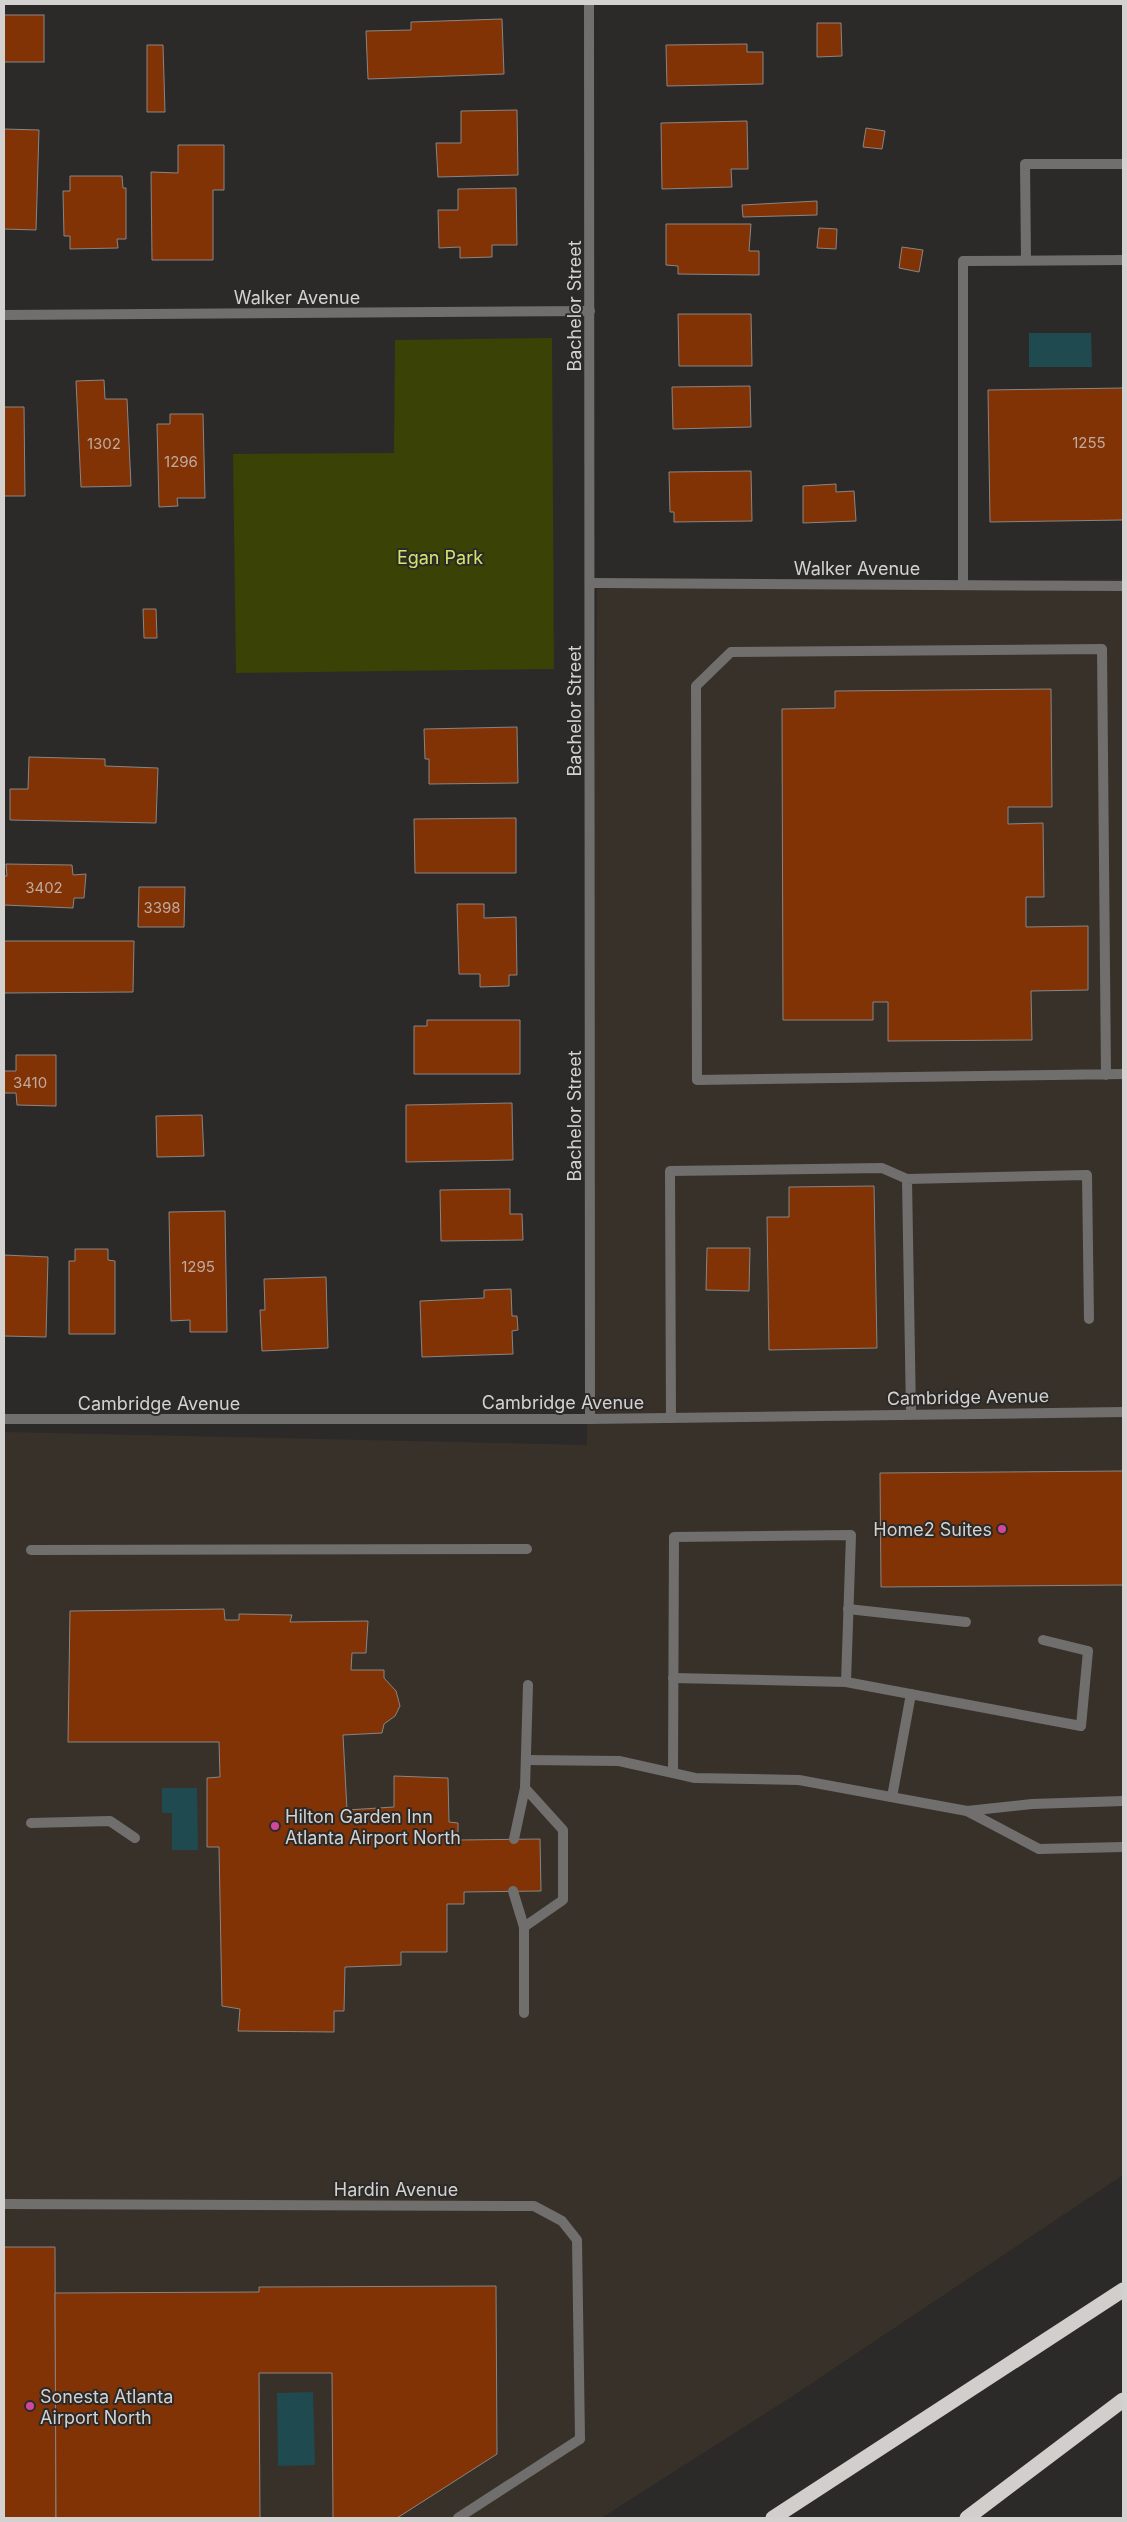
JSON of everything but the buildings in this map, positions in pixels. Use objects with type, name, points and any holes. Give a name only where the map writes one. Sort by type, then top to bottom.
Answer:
[{"type":"highway","points":[[773,2518],[1123,2290]]},
{"type":"highway","points":[[967,2518],[1123,2400]]},
{"type":"street","name":"Bachelor Street","points":[[589,4],[591,583],[590,1418]]},
{"type":"street","points":[[1026,260],[1025,164],[1123,164]]},
{"type":"street","points":[[963,585],[963,261],[1123,260]]},
{"type":"street","name":"Walker Avenue","points":[[4,315],[590,311]]},
{"type":"street","name":"Walker Avenue","points":[[591,583],[1123,586]]},
{"type":"street","points":[[1106,1075],[1102,649],[731,652],[696,686],[697,1080],[1106,1075],[1123,1074]]},
{"type":"street","points":[[671,1418],[670,1171],[882,1168],[906,1178],[1087,1175],[1089,1318]]},
{"type":"street","points":[[906,1178],[911,1414]]},
{"type":"street","name":"Cambridge Avenue","points":[[4,1419],[671,1418],[1123,1412]]},
{"type":"street","points":[[672,1773],[674,1537],[851,1535],[846,1682]]},
{"type":"street","points":[[31,1550],[528,1549]]},
{"type":"street","points":[[848,1609],[966,1622]]},
{"type":"street","points":[[673,1678],[846,1682],[1081,1726],[1088,1651],[1043,1640]]},
{"type":"street","points":[[514,1840],[525,1788],[528,1685]]},
{"type":"street","points":[[892,1797],[911,1694]]},
{"type":"street","points":[[526,1760],[619,1762],[695,1778],[799,1780],[967,1811],[1032,1804],[1123,1802]]},
{"type":"street","points":[[524,1927],[563,1900],[563,1830],[525,1788]]},
{"type":"street","points":[[967,1811],[1039,1849],[1123,1847]]},
{"type":"street","points":[[31,1823],[110,1821],[135,1838]]},
{"type":"street","points":[[513,1891],[524,1927],[524,2013]]},
{"type":"street","name":"Hardin Avenue","points":[[4,2204],[534,2206],[562,2221],[577,2240],[580,2439],[458,2518]]},
{"type":"shaded area","points":[[1123,579],[1123,2175],[788,2399],[601,2518],[4,2518],[4,1432],[587,1445],[597,589]]},
{"type":"green space","name":"Egan Park","points":[[552,338],[554,669],[236,673],[233,454],[394,453],[395,340]]},
{"type":"water","points":[[1029,333],[1091,333],[1092,367],[1029,367]]},
{"type":"water","points":[[162,1788],[197,1788],[198,1850],[172,1850],[172,1813],[162,1813]]},
{"type":"water","points":[[313,2392],[315,2465],[278,2466],[277,2393]]},
{"type":"place","name":"Home2 Suites","points":[[1002,1529]]},
{"type":"place","name":"Hilton Garden Inn Atlanta Airport North","points":[[275,1826]]},
{"type":"place","name":"Sonesta Atlanta Airport North","points":[[30,2406]]}]
